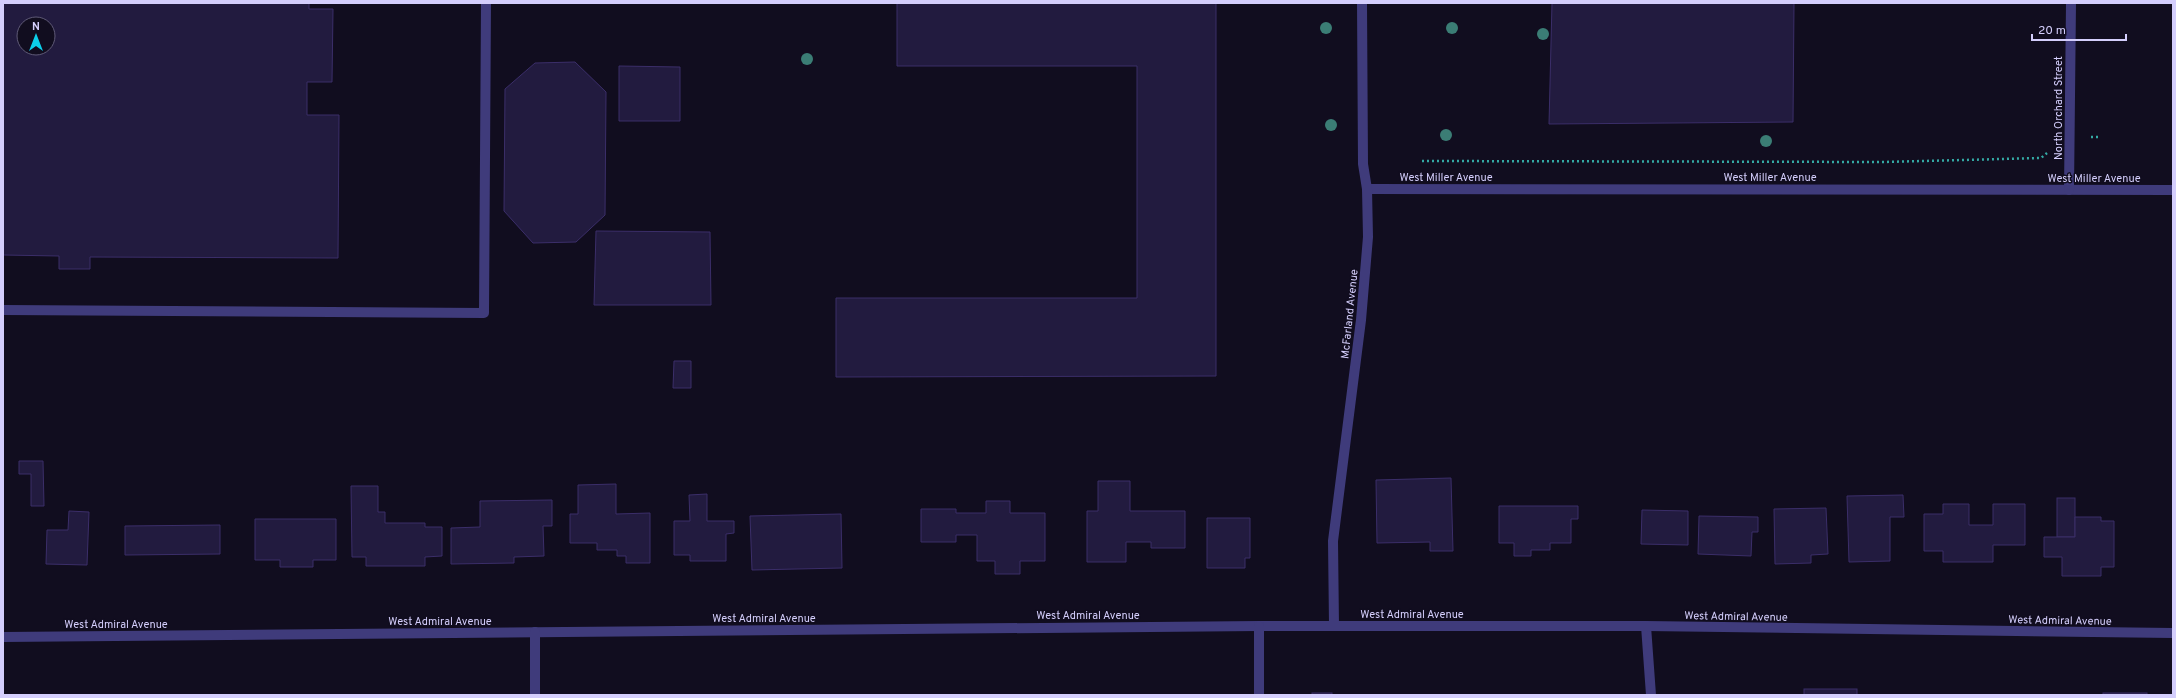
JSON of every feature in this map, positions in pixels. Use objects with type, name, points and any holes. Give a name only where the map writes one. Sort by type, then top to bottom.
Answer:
[{"type":"street","points":[[3,310],[484,313],[486,3]]},
{"type":"street","name":"McFarland Avenue","points":[[1334,626],[1333,541],[1361,320],[1368,237],[1367,189],[1363,164],[1362,3]]},
{"type":"street","name":"North Orchard Street","points":[[2069,190],[2071,3]]},
{"type":"street","name":"West Miller Avenue","points":[[1367,189],[2173,190]]},
{"type":"street","points":[[1259,626],[1259,695]]},
{"type":"street","name":"West Admiral Avenue","points":[[3,637],[1259,626],[1646,626],[2173,633]]},
{"type":"street","points":[[1646,626],[1651,695]]},
{"type":"street","points":[[535,695],[536,632]]},
{"type":"path","points":[[1422,161],[1884,162],[2041,158],[2070,137],[2100,137]]},
{"type":"building","points":[[3,3],[309,3],[309,9],[333,9],[332,82],[307,82],[307,115],[339,115],[338,258],[90,257],[90,269],[59,269],[59,256],[3,255]]},
{"type":"building","points":[[897,3],[1216,3],[1216,376],[836,377],[836,298],[1137,298],[1137,66],[897,66]]},
{"type":"building","points":[[1552,3],[1794,3],[1793,122],[1549,124]]},
{"type":"building","points":[[575,62],[606,92],[605,215],[576,242],[533,243],[504,211],[505,89],[535,63]]},
{"type":"building","points":[[619,66],[680,67],[680,121],[619,121]]},
{"type":"building","points":[[596,231],[710,232],[711,305],[594,305]]},
{"type":"building","points":[[674,361],[691,361],[691,388],[673,388]]},
{"type":"building","points":[[19,461],[43,461],[44,506],[31,506],[31,474],[19,474]]},
{"type":"building","points":[[1451,478],[1453,551],[1430,551],[1430,542],[1377,543],[1376,480]]},
{"type":"building","points":[[1098,481],[1130,481],[1130,511],[1185,511],[1185,548],[1151,548],[1151,542],[1126,542],[1126,562],[1087,562],[1087,511],[1098,511]]},
{"type":"building","points":[[616,484],[616,514],[650,513],[650,563],[626,563],[626,556],[617,556],[617,550],[597,550],[597,543],[570,543],[570,514],[578,514],[578,485]]},
{"type":"building","points":[[351,486],[378,486],[378,512],[385,512],[385,523],[425,523],[425,527],[442,527],[442,556],[425,557],[425,566],[366,566],[366,557],[352,557]]},
{"type":"building","points":[[707,494],[707,521],[734,521],[734,533],[726,534],[726,561],[690,561],[690,555],[674,555],[674,521],[690,521],[689,495]]},
{"type":"building","points":[[1903,495],[1904,517],[1890,517],[1890,561],[1849,562],[1847,496]]},
{"type":"building","points":[[2057,498],[2075,498],[2075,537],[2057,537]]},
{"type":"building","points":[[552,500],[552,526],[543,526],[544,556],[514,557],[514,563],[451,564],[451,528],[480,527],[480,501]]},
{"type":"building","points":[[986,501],[1010,501],[1010,513],[1045,513],[1045,561],[1020,561],[1020,574],[995,574],[995,561],[977,561],[977,535],[956,535],[956,542],[921,542],[921,509],[956,509],[956,513],[986,513]]},
{"type":"building","points":[[1943,504],[1969,504],[1969,525],[1993,525],[1993,504],[2025,504],[2025,545],[1993,545],[1993,562],[1943,562],[1943,551],[1924,551],[1924,514],[1943,514]]},
{"type":"building","points":[[1499,506],[1578,506],[1578,519],[1571,519],[1571,543],[1550,543],[1550,550],[1531,550],[1531,556],[1514,556],[1514,543],[1499,543]]},
{"type":"building","points":[[1826,508],[1828,554],[1811,555],[1811,563],[1775,564],[1774,509]]},
{"type":"building","points":[[1642,510],[1688,511],[1688,545],[1641,544]]},
{"type":"building","points":[[69,511],[89,512],[87,565],[46,564],[47,530],[68,530]]},
{"type":"building","points":[[841,514],[842,568],[752,570],[750,516]]},
{"type":"building","points":[[1699,516],[1758,517],[1758,532],[1752,532],[1751,556],[1698,554]]},
{"type":"building","points":[[2075,517],[2101,517],[2101,521],[2114,521],[2114,567],[2101,567],[2101,576],[2062,576],[2062,557],[2044,557],[2044,537],[2075,537]]},
{"type":"building","points":[[1207,518],[1250,518],[1250,558],[1245,558],[1245,568],[1207,568]]},
{"type":"building","points":[[255,519],[336,519],[336,560],[313,560],[313,567],[280,567],[280,560],[255,560]]},
{"type":"building","points":[[220,525],[220,554],[125,555],[125,526]]},
{"type":"building","points":[[1804,689],[1857,689],[1857,695],[1804,695]]},
{"type":"building","points":[[1312,693],[1332,693],[1332,695],[1312,695]]},
{"type":"building","points":[[2103,693],[2147,693],[2147,695],[2103,695]]}]
